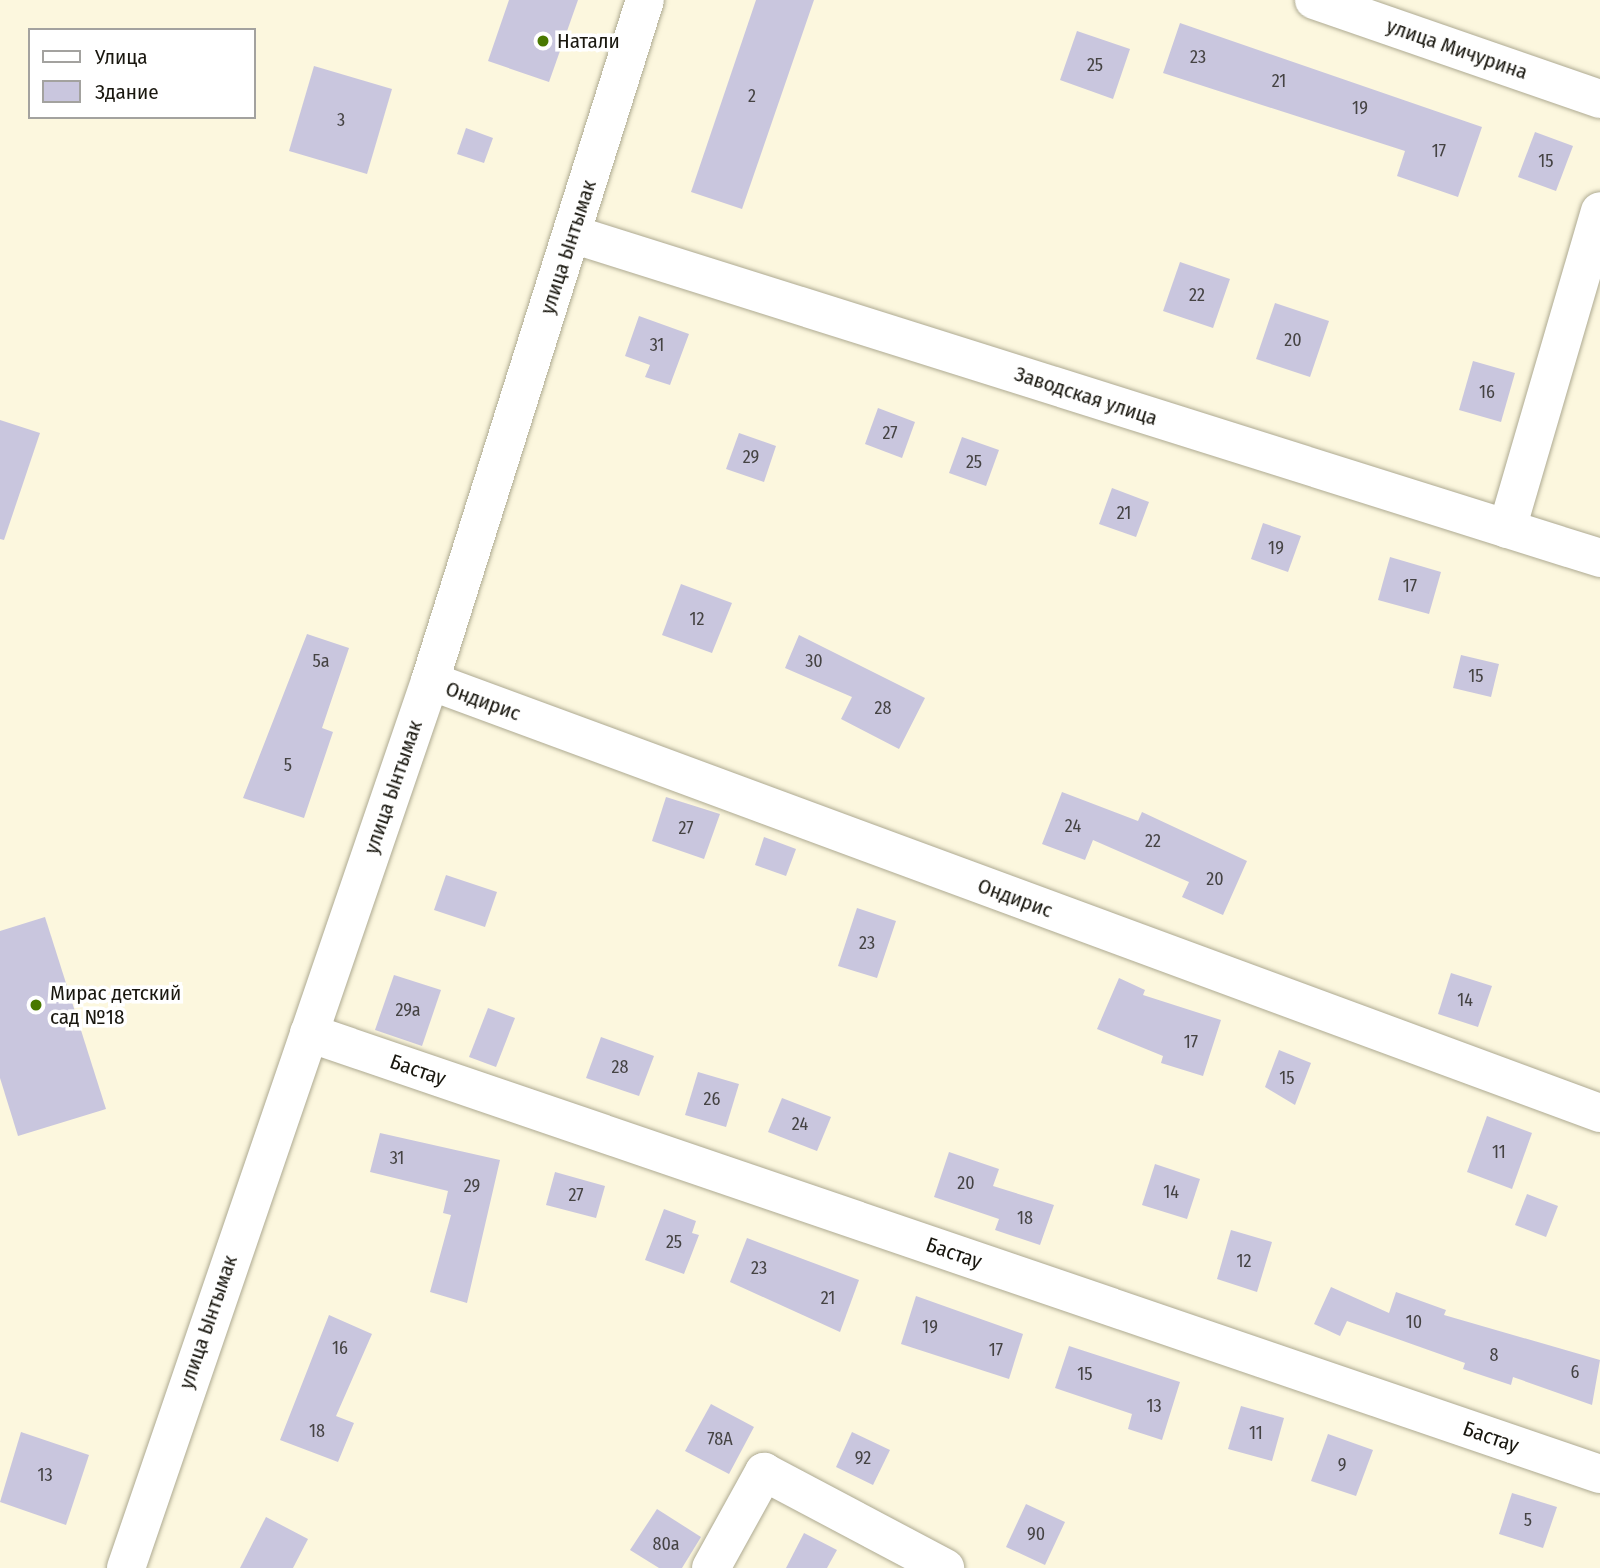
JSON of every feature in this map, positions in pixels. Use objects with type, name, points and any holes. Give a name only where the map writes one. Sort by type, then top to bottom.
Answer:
[{"type":"street","name":"улица Ынтымак","points":[[126,1568],[430,681],[645,0]]},
{"type":"street","name":"улица Мичурина","points":[[1314,0],[1600,99]]},
{"type":"street","points":[[1507,529],[1600,211]]},
{"type":"street","name":"Заводская улица","points":[[572,234],[1600,558]]},
{"type":"street","name":"Ондирис","points":[[430,681],[1600,1113]]},
{"type":"street","name":"Бастау","points":[[309,1033],[1600,1474]]},
{"type":"street","points":[[711,1568],[764,1472],[945,1568]]},
{"type":"building","points":[[509,0],[578,0],[549,82],[488,61]]},
{"type":"building","points":[[756,0],[814,0],[742,209],[691,192]]},
{"type":"building","points":[[1180,23],[1482,127],[1458,197],[1397,176],[1405,151],[1163,73]]},
{"type":"building","points":[[1077,31],[1130,49],[1113,99],[1060,80]]},
{"type":"building","points":[[314,66],[392,89],[367,174],[289,151]]},
{"type":"building","points":[[466,128],[493,138],[484,163],[457,154]]},
{"type":"building","points":[[1535,132],[1573,146],[1556,191],[1518,177]]},
{"type":"building","points":[[1180,262],[1230,279],[1213,328],[1163,311]]},
{"type":"building","points":[[1275,303],[1329,321],[1310,377],[1256,359]]},
{"type":"building","points":[[639,316],[689,334],[670,385],[645,377],[650,365],[625,356]]},
{"type":"building","points":[[1473,361],[1515,373],[1501,422],[1459,410]]},
{"type":"building","points":[[878,408],[915,422],[902,458],[865,444]]},
{"type":"building","points":[[0,420],[40,433],[4,540],[0,539]]},
{"type":"building","points":[[739,433],[776,446],[764,482],[726,469]]},
{"type":"building","points":[[962,437],[999,450],[986,486],[949,473]]},
{"type":"building","points":[[1112,488],[1149,502],[1136,537],[1099,524]]},
{"type":"building","points":[[1263,523],[1301,536],[1288,572],[1251,559]]},
{"type":"building","points":[[1390,557],[1441,572],[1429,614],[1378,600]]},
{"type":"building","points":[[681,584],[732,603],[712,653],[662,635]]},
{"type":"building","points":[[307,634],[349,648],[322,728],[333,732],[304,818],[243,798]]},
{"type":"building","points":[[799,635],[925,698],[899,749],[841,719],[852,697],[785,668]]},
{"type":"building","points":[[1461,655],[1499,664],[1491,697],[1453,688]]},
{"type":"building","points":[[1062,792],[1138,821],[1142,812],[1247,861],[1223,915],[1182,897],[1189,882],[1093,840],[1085,860],[1042,844]]},
{"type":"building","points":[[666,797],[720,814],[704,859],[652,841]]},
{"type":"building","points":[[764,837],[796,849],[786,876],[755,865]]},
{"type":"building","points":[[446,875],[497,892],[485,927],[434,910]]},
{"type":"building","points":[[857,908],[896,921],[877,978],[838,966]]},
{"type":"building","name":"Мирас детский сад №18","points":[[45,917],[106,1109],[18,1136],[0,1078],[0,931]]},
{"type":"building","points":[[1451,973],[1492,986],[1478,1027],[1438,1014]]},
{"type":"building","points":[[394,975],[441,990],[422,1046],[375,1030]]},
{"type":"building","points":[[1119,978],[1145,990],[1143,995],[1221,1020],[1203,1076],[1161,1063],[1163,1056],[1097,1029]]},
{"type":"building","points":[[488,1008],[515,1018],[496,1067],[469,1057]]},
{"type":"building","points":[[601,1037],[654,1056],[639,1096],[586,1078]]},
{"type":"building","points":[[1279,1050],[1311,1063],[1295,1105],[1265,1087]]},
{"type":"building","points":[[698,1072],[739,1084],[726,1127],[685,1115]]},
{"type":"building","points":[[782,1098],[831,1117],[817,1151],[768,1132]]},
{"type":"building","points":[[1487,1116],[1532,1133],[1512,1189],[1467,1172]]},
{"type":"building","points":[[380,1133],[500,1160],[467,1303],[430,1292],[451,1215],[443,1213],[448,1191],[370,1172]]},
{"type":"building","points":[[949,1152],[999,1169],[993,1186],[1054,1205],[1040,1245],[995,1230],[999,1219],[934,1197]]},
{"type":"building","points":[[1155,1164],[1200,1179],[1187,1219],[1142,1205]]},
{"type":"building","points":[[555,1172],[605,1186],[596,1218],[546,1205]]},
{"type":"building","points":[[1527,1194],[1558,1206],[1546,1237],[1515,1225]]},
{"type":"building","points":[[664,1209],[696,1221],[692,1233],[699,1235],[684,1274],[645,1260]]},
{"type":"building","points":[[1231,1230],[1272,1242],[1257,1292],[1217,1279]]},
{"type":"building","points":[[747,1238],[859,1280],[840,1332],[730,1282]]},
{"type":"building","points":[[1331,1287],[1389,1313],[1396,1292],[1446,1310],[1444,1315],[1600,1360],[1592,1405],[1513,1377],[1511,1385],[1463,1369],[1465,1363],[1347,1321],[1340,1336],[1314,1324]]},
{"type":"building","points":[[916,1296],[1023,1334],[1009,1379],[901,1344]]},
{"type":"building","points":[[329,1315],[372,1334],[336,1416],[354,1423],[338,1462],[280,1440]]},
{"type":"building","points":[[1069,1346],[1180,1382],[1162,1440],[1128,1429],[1132,1414],[1055,1388]]},
{"type":"building","points":[[711,1404],[754,1427],[729,1474],[685,1451]]},
{"type":"building","points":[[1241,1406],[1284,1418],[1272,1461],[1228,1449]]},
{"type":"building","points":[[21,1432],[89,1455],[66,1525],[0,1502]]},
{"type":"building","points":[[852,1432],[890,1450],[873,1485],[836,1467]]},
{"type":"building","points":[[1328,1434],[1373,1450],[1356,1496],[1311,1481]]},
{"type":"building","points":[[1512,1493],[1557,1507],[1543,1548],[1499,1534]]},
{"type":"building","points":[[1026,1504],[1065,1522],[1045,1565],[1006,1547]]},
{"type":"building","points":[[657,1509],[701,1537],[682,1568],[659,1568],[630,1550]]},
{"type":"building","points":[[266,1517],[308,1539],[293,1568],[240,1568]]},
{"type":"building","points":[[804,1533],[837,1550],[827,1568],[786,1568]]},
{"type":"place","name":"Натали","points":[[543,41]]},
{"type":"place","name":"Мирас детский сад №18","points":[[36,1005]]}]
